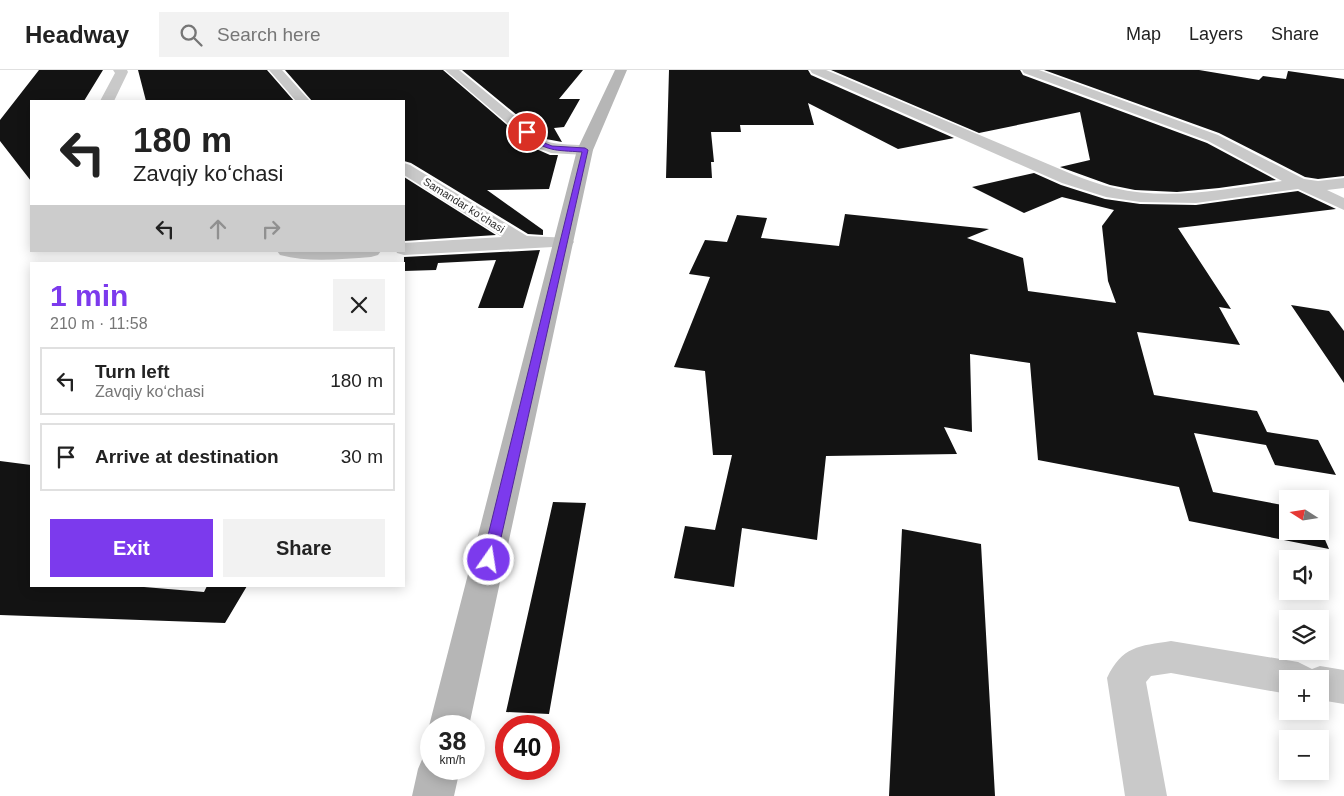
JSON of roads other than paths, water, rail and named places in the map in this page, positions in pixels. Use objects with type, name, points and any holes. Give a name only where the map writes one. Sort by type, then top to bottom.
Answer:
[{"type":"street","points":[[108,100],[122,72],[119,70]]},
{"type":"street","points":[[275,70],[302,100]]},
{"type":"street","points":[[450,70],[488,99],[540,144],[551,148],[585,150]]},
{"type":"street","points":[[452,715],[585,150],[621,70]]},
{"type":"street","points":[[816,70],[1068,179],[1112,193],[1140,197],[1196,198],[1300,184],[1318,186],[1344,183]]},
{"type":"street","points":[[1028,70],[1213,138],[1344,205]]},
{"type":"street","name":"Samandar ko‘chasi","points":[[405,169],[524,242]]},
{"type":"street","points":[[405,249],[524,242],[564,242]]},
{"type":"street","points":[[298,252],[321,254],[354,252]]},
{"type":"street","points":[[1146,796],[1126,678],[1140,662],[1170,658],[1279,676]]},
{"type":"street","points":[[1329,684],[1344,687]]},
{"type":"street","points":[[433,796],[437,780]]}]
